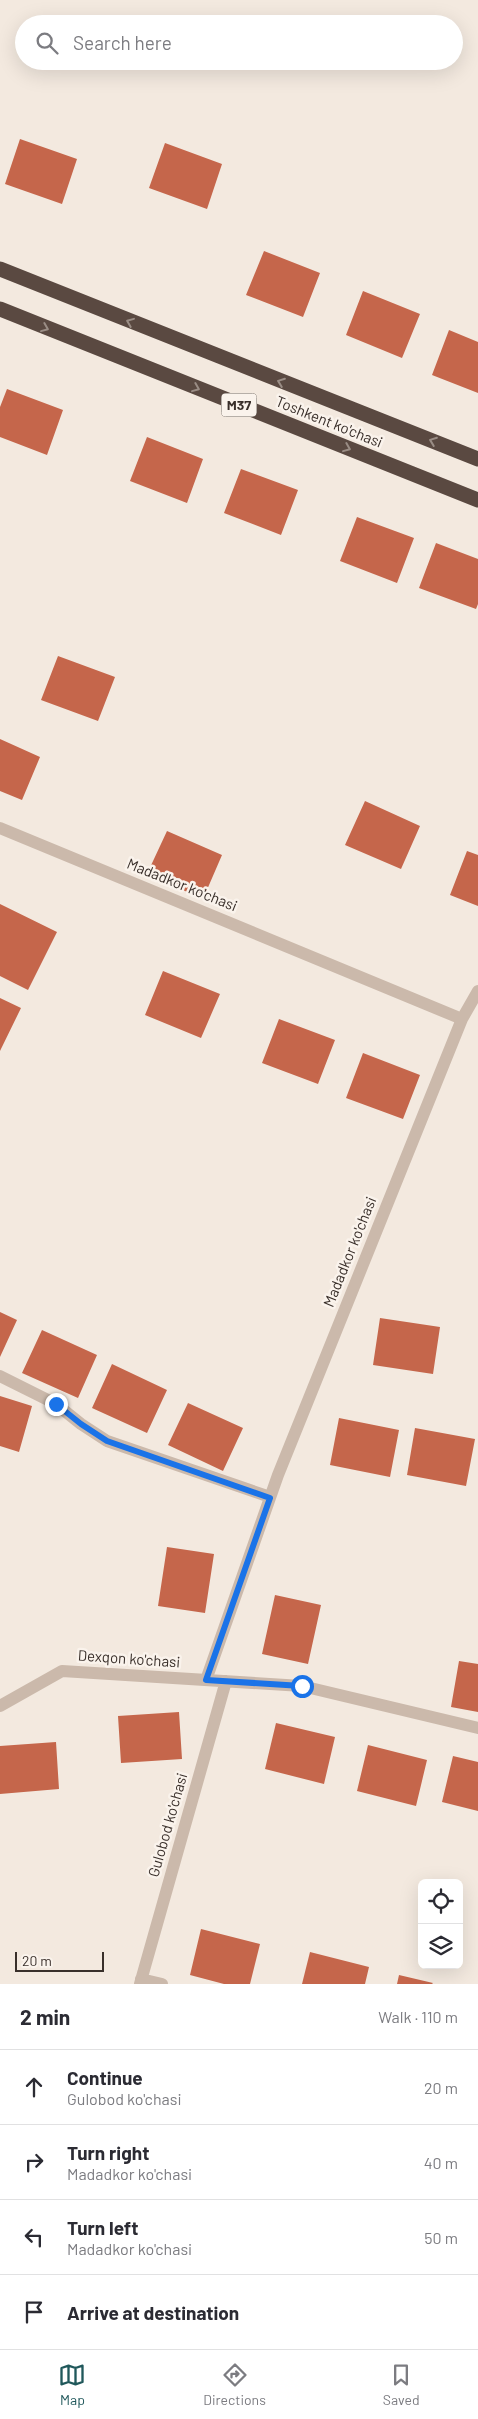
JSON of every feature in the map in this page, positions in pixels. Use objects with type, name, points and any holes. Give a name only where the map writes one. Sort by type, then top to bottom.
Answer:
[{"type":"highway","name":"Toshkent ko'chasi","points":[[0,269],[478,459]]},
{"type":"highway","name":"Toshkent ko'chasi","points":[[0,310],[478,500]]},
{"type":"street","name":"Madadkor ko'chasi","points":[[0,828],[462,1018]]},
{"type":"street","name":"Madadkor ko'chasi","points":[[206,1680],[270,1498],[462,1018],[478,991]]},
{"type":"street","points":[[0,1376],[56,1404],[81,1424],[107,1441],[270,1498]]},
{"type":"street","name":"Dexqon ko'chasi","points":[[0,1706],[62,1671],[206,1680]]},
{"type":"street","points":[[206,1680],[302,1686],[478,1728]]},
{"type":"street","name":"Gulobod ko'chasi","points":[[162,1984],[141,1981],[226,1681]]},
{"type":"building","points":[[20,139],[77,159],[62,204],[5,184]]},
{"type":"building","points":[[165,143],[222,164],[207,209],[149,188]]},
{"type":"building","points":[[264,251],[320,273],[303,317],[246,295]]},
{"type":"building","points":[[363,291],[420,314],[402,358],[346,335]]},
{"type":"building","points":[[449,330],[478,342],[478,393],[432,375]]},
{"type":"building","points":[[7,389],[63,410],[47,455],[0,437],[0,407]]},
{"type":"building","points":[[147,437],[203,459],[187,503],[130,481]]},
{"type":"building","points":[[241,469],[298,490],[281,535],[224,513]]},
{"type":"building","points":[[357,517],[414,538],[397,583],[340,561]]},
{"type":"building","points":[[436,543],[478,559],[478,604],[476,609],[419,588]]},
{"type":"building","points":[[58,656],[115,677],[98,721],[41,700]]},
{"type":"building","points":[[0,739],[40,757],[22,800],[0,791]]},
{"type":"building","points":[[365,801],[420,826],[401,869],[345,845]]},
{"type":"building","points":[[167,831],[222,855],[203,899],[147,874]]},
{"type":"building","points":[[467,851],[478,855],[478,906],[450,895]]},
{"type":"building","points":[[0,904],[57,932],[28,990],[0,976]]},
{"type":"building","points":[[163,971],[220,994],[201,1038],[145,1015]]},
{"type":"building","points":[[0,998],[21,1008],[0,1051]]},
{"type":"building","points":[[279,1019],[335,1040],[318,1084],[262,1063]]},
{"type":"building","points":[[363,1053],[420,1075],[403,1119],[346,1098]]},
{"type":"building","points":[[0,1312],[17,1320],[0,1357]]},
{"type":"building","points":[[380,1318],[440,1327],[433,1374],[373,1365]]},
{"type":"building","points":[[42,1330],[97,1355],[78,1398],[22,1373]]},
{"type":"building","points":[[112,1364],[167,1390],[147,1433],[92,1408]]},
{"type":"building","points":[[0,1396],[32,1406],[19,1452],[0,1446]]},
{"type":"building","points":[[188,1403],[243,1428],[223,1471],[168,1445]]},
{"type":"building","points":[[339,1418],[399,1430],[390,1477],[330,1465]]},
{"type":"building","points":[[415,1428],[475,1439],[466,1486],[407,1475]]},
{"type":"building","points":[[167,1547],[214,1554],[205,1613],[158,1606]]},
{"type":"building","points":[[275,1595],[321,1605],[308,1664],[262,1654]]},
{"type":"building","points":[[459,1661],[478,1664],[478,1712],[451,1707]]},
{"type":"building","points":[[179,1712],[182,1759],[121,1763],[118,1716]]},
{"type":"building","points":[[276,1723],[335,1737],[324,1784],[265,1769]]},
{"type":"building","points":[[56,1742],[59,1789],[0,1794],[0,1746]]},
{"type":"building","points":[[368,1745],[427,1760],[416,1806],[357,1791]]},
{"type":"building","points":[[453,1756],[478,1762],[478,1811],[442,1802]]},
{"type":"building","points":[[201,1929],[260,1944],[250,1984],[224,1984],[190,1975]]},
{"type":"building","points":[[310,1952],[369,1967],[365,1984],[302,1984]]},
{"type":"building","points":[[399,1975],[433,1983],[397,1984]]},
{"type":"route","points":[[56,1404],[81,1424],[107,1441],[270,1498],[206,1680],[302,1686]]}]
